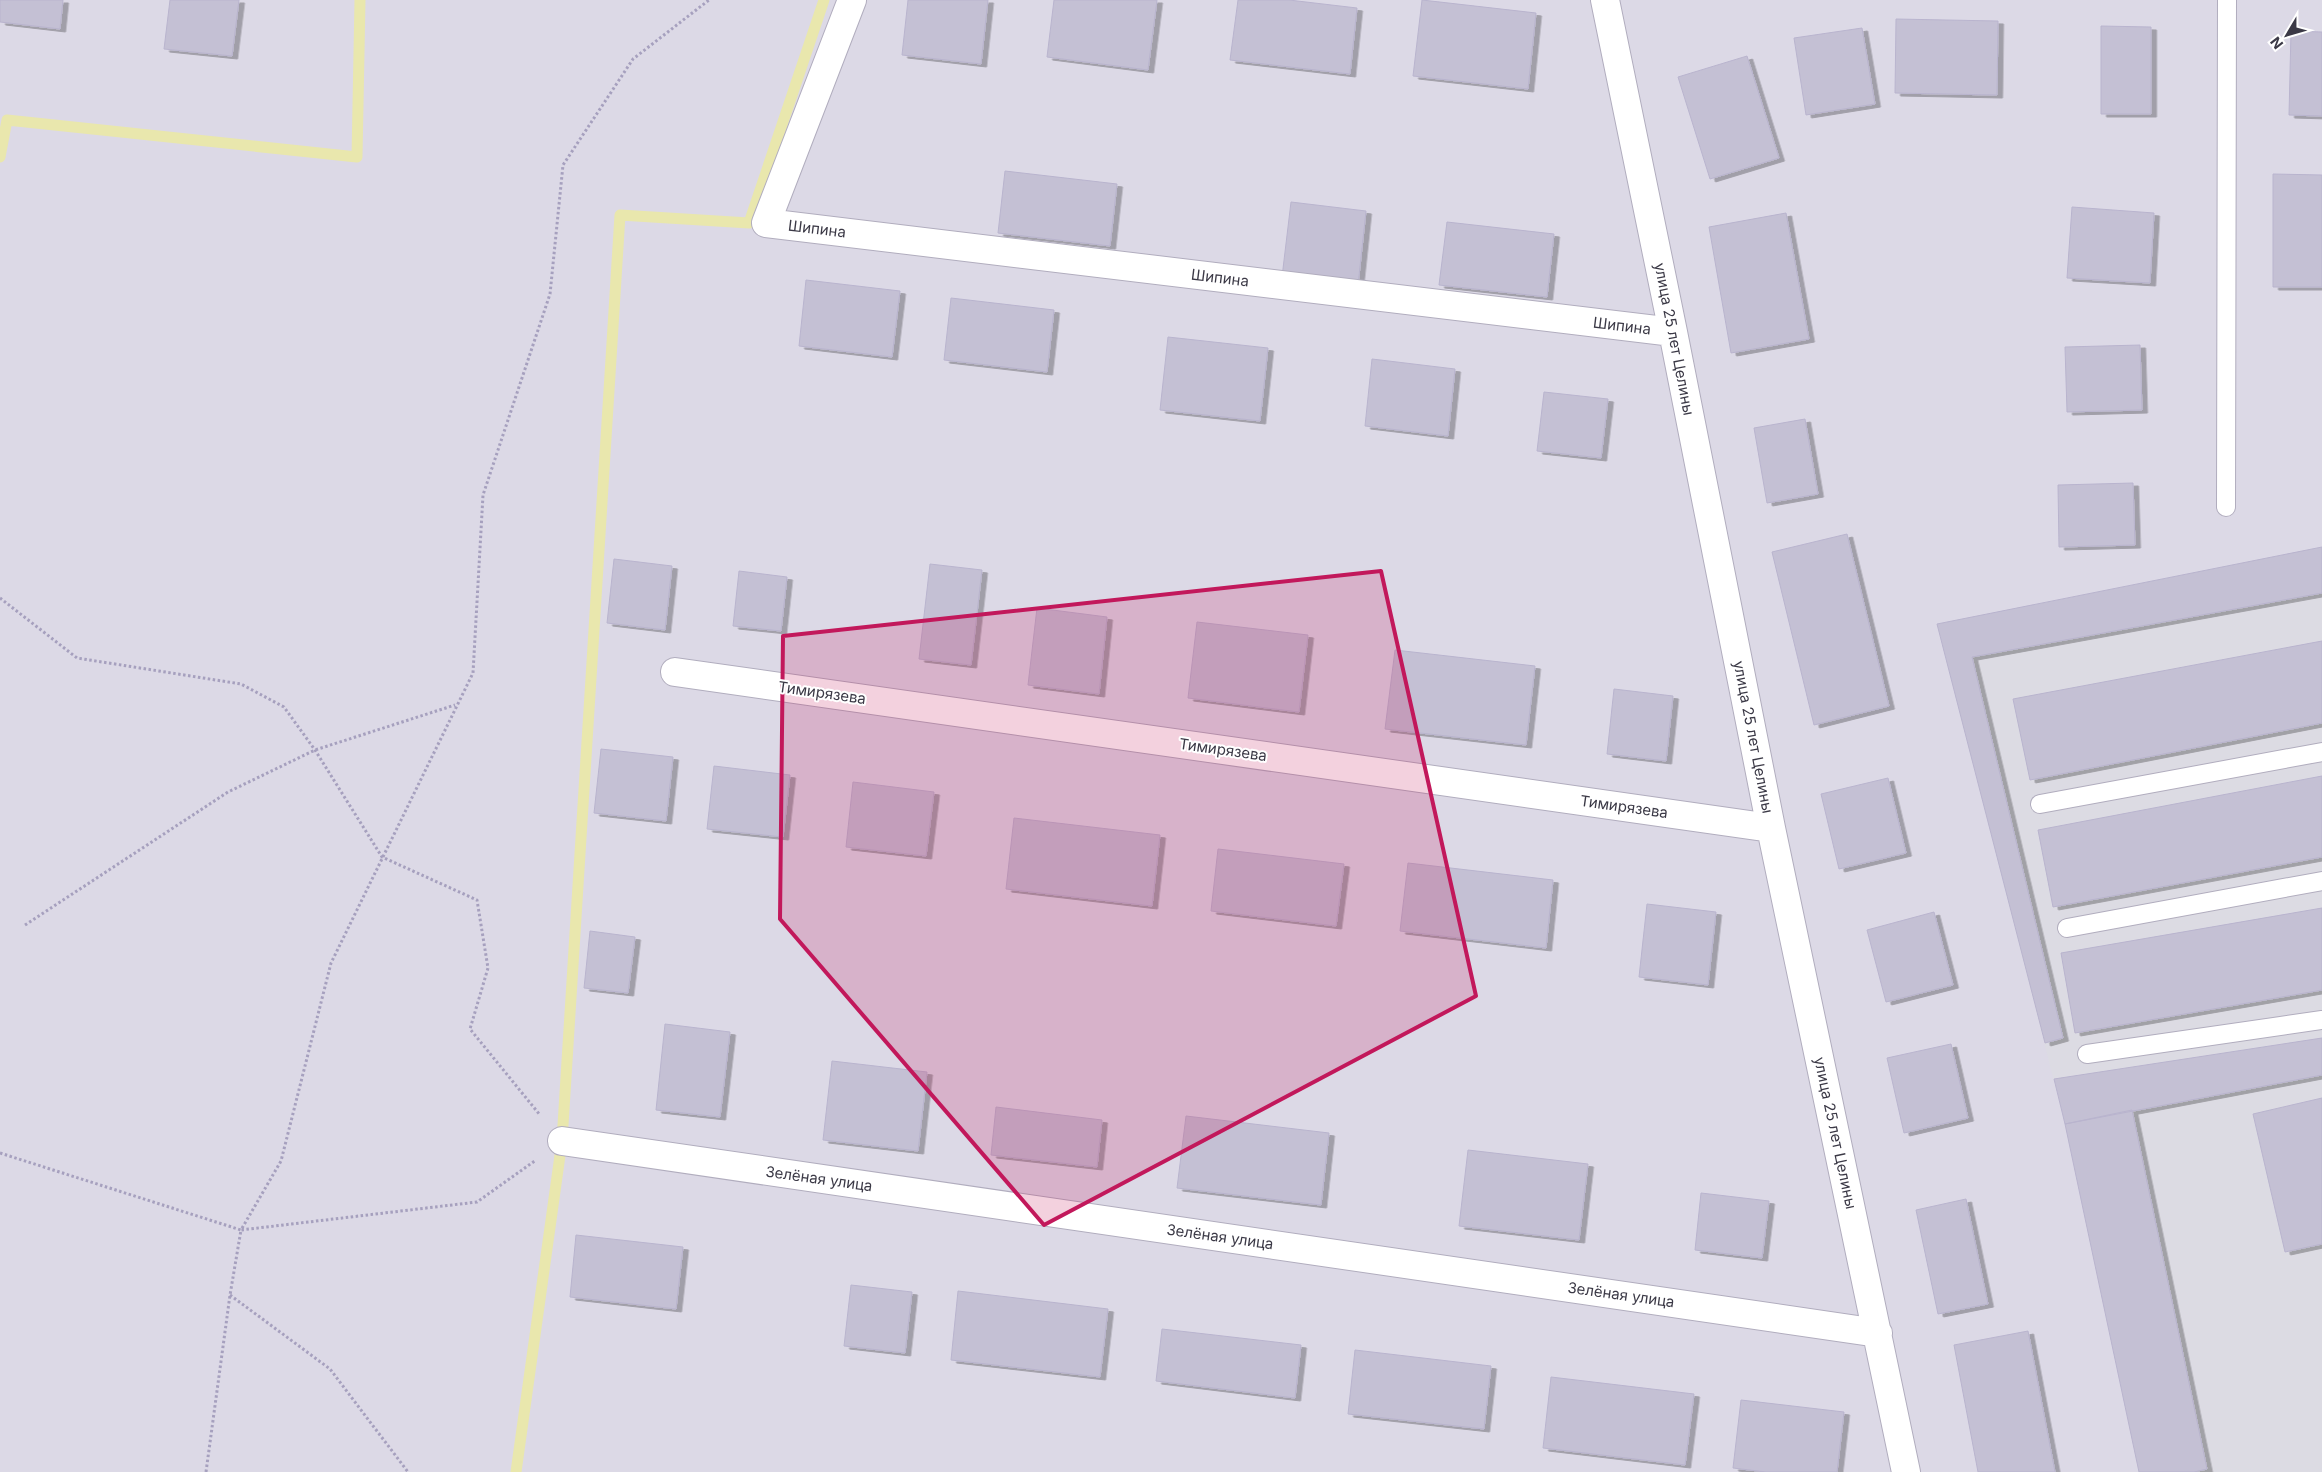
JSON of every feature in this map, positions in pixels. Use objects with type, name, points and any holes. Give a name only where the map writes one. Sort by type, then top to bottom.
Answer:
[{"type":"street","name":"Шипина","points":[[852,0],[766,223],[1673,332]]},
{"type":"street","name":"улица 25 лет Целины","points":[[1604,0],[1673,332],[1771,828],[1906,1472]]},
{"type":"street","name":"Тимирязева","points":[[675,672],[1771,828]]},
{"type":"street","name":"Зелёная улица","points":[[562,1141],[1878,1333]]},
{"type":"lane","points":[[2226,507],[2227,0]]},
{"type":"lane","points":[[2040,804],[2322,752]]},
{"type":"lane","points":[[2067,928],[2322,881]]},
{"type":"lane","points":[[2087,1054],[2322,1020]]},
{"type":"path","points":[[206,1472],[240,1230],[281,1161],[331,963],[455,705],[473,673],[483,495],[550,294],[563,165],[634,59],[710,0]]},
{"type":"path","points":[[0,598],[77,658],[241,684],[284,707],[315,750],[382,857],[477,900],[488,968],[470,1029],[562,1141],[477,1202],[240,1230],[0,1153]]},
{"type":"path","points":[[25,925],[228,792],[315,750],[455,705]]},
{"type":"path","points":[[230,1295],[330,1369],[408,1472]]},
{"type":"highlighted area","points":[[1381,571],[1476,996],[1044,1225],[780,919],[783,636]]},
{"type":"shaded area","points":[[0,0],[2322,0],[2322,1472],[0,1472]]},
{"type":"shaded area","points":[[2322,547],[2322,1472],[2143,1472],[2065,1124],[1937,624]]},
{"type":"building","points":[[0,0],[63,0],[60,29],[0,22]]},
{"type":"building","points":[[170,0],[239,0],[232,56],[164,49]]},
{"type":"building","points":[[908,0],[988,0],[981,64],[902,55]]},
{"type":"building","points":[[1054,0],[1157,0],[1148,70],[1047,57]]},
{"type":"building","points":[[1238,0],[1289,0],[1357,8],[1350,74],[1230,60]]},
{"type":"building","points":[[1422,0],[1536,13],[1528,89],[1413,76]]},
{"type":"building","points":[[1896,19],[1998,21],[1997,95],[1895,93]]},
{"type":"building","points":[[2101,26],[2151,27],[2151,114],[2101,114]]},
{"type":"building","points":[[1862,28],[1875,104],[1806,115],[1794,38]]},
{"type":"building","points":[[2291,31],[2322,32],[2322,116],[2289,115]]},
{"type":"building","points":[[1747,56],[1779,158],[1710,179],[1678,77]]},
{"type":"building","points":[[1005,171],[1117,184],[1110,246],[998,233]]},
{"type":"building","points":[[2273,174],[2322,175],[2322,287],[2273,287]]},
{"type":"building","points":[[1291,202],[1366,211],[1358,285],[1282,277]]},
{"type":"building","points":[[2072,207],[2154,213],[2150,283],[2067,278]]},
{"type":"building","points":[[1786,213],[1809,339],[1731,353],[1709,227]]},
{"type":"building","points":[[1447,222],[1554,234],[1547,297],[1439,285]]},
{"type":"building","points":[[806,280],[900,291],[892,357],[799,346]]},
{"type":"building","points":[[951,298],[1054,310],[1047,372],[944,360]]},
{"type":"building","points":[[1168,337],[1268,348],[1260,421],[1160,410]]},
{"type":"building","points":[[2140,345],[2142,410],[2067,412],[2065,347]]},
{"type":"building","points":[[1372,359],[1455,369],[1448,436],[1365,426]]},
{"type":"building","points":[[1544,392],[1608,399],[1601,458],[1537,451]]},
{"type":"building","points":[[1805,419],[1818,494],[1767,503],[1754,428]]},
{"type":"building","points":[[2133,483],[2135,545],[2059,547],[2058,485]]},
{"type":"building","points":[[1847,534],[1889,706],[1814,725],[1772,552]]},
{"type":"building","points":[[2322,547],[2322,593],[1972,657],[2063,1038],[2045,1043],[1937,624]]},
{"type":"building","points":[[614,559],[672,566],[665,630],[607,623]]},
{"type":"building","points":[[930,564],[982,570],[971,665],[919,659]]},
{"type":"building","points":[[739,571],[787,577],[781,631],[733,626]]},
{"type":"building","points":[[1037,608],[1107,617],[1099,694],[1028,685]]},
{"type":"building","points":[[1197,622],[1308,635],[1299,712],[1188,698]]},
{"type":"building","points":[[2322,641],[2322,723],[2030,780],[2013,699]]},
{"type":"building","points":[[1395,650],[1535,666],[1526,745],[1385,729]]},
{"type":"building","points":[[1614,689],[1673,696],[1666,761],[1607,754]]},
{"type":"building","points":[[601,749],[673,757],[666,821],[594,813]]},
{"type":"building","points":[[714,766],[790,775],[783,837],[707,829]]},
{"type":"building","points":[[2322,776],[2322,857],[2053,907],[2038,830]]},
{"type":"building","points":[[1888,778],[1906,853],[1839,869],[1821,794]]},
{"type":"building","points":[[853,782],[934,792],[926,856],[846,847]]},
{"type":"building","points":[[1014,818],[1160,835],[1152,906],[1006,889]]},
{"type":"building","points":[[1218,849],[1344,864],[1336,926],[1211,911]]},
{"type":"building","points":[[1408,863],[1553,880],[1546,948],[1400,931]]},
{"type":"building","points":[[1647,904],[1716,912],[1708,985],[1639,977]]},
{"type":"building","points":[[2322,908],[2322,990],[2075,1033],[2061,953]]},
{"type":"building","points":[[1934,912],[1953,985],[1886,1002],[1867,930]]},
{"type":"building","points":[[590,931],[635,937],[628,993],[584,988]]},
{"type":"building","points":[[665,1024],[730,1032],[720,1117],[656,1110]]},
{"type":"building","points":[[2322,1038],[2322,1075],[2065,1124],[2054,1079]]},
{"type":"building","points":[[1951,1044],[1968,1118],[1904,1133],[1887,1058]]},
{"type":"building","points":[[832,1061],[927,1072],[918,1151],[823,1140]]},
{"type":"building","points":[[2322,1098],[2322,1244],[2285,1252],[2253,1114]]},
{"type":"building","points":[[996,1107],[1102,1120],[1097,1167],[991,1155]]},
{"type":"building","points":[[2132,1110],[2207,1469],[2194,1472],[2139,1472],[2065,1124]]},
{"type":"building","points":[[1186,1116],[1329,1133],[1321,1205],[1177,1188]]},
{"type":"building","points":[[1468,1150],[1588,1164],[1579,1240],[1459,1226]]},
{"type":"building","points":[[1701,1193],[1769,1201],[1762,1258],[1695,1250]]},
{"type":"building","points":[[1966,1199],[1988,1304],[1938,1314],[1916,1210]]},
{"type":"building","points":[[576,1235],[683,1247],[676,1309],[570,1297]]},
{"type":"building","points":[[851,1285],[912,1292],[905,1353],[844,1346]]},
{"type":"building","points":[[958,1291],[1108,1309],[1100,1377],[951,1360]]},
{"type":"building","points":[[1162,1329],[1301,1345],[1295,1398],[1156,1381]]},
{"type":"building","points":[[2028,1331],[2055,1472],[1978,1472],[1954,1345]]},
{"type":"building","points":[[1355,1350],[1491,1366],[1484,1429],[1348,1414]]},
{"type":"building","points":[[1551,1377],[1694,1394],[1685,1465],[1543,1448]]},
{"type":"building","points":[[1741,1400],[1844,1412],[1837,1472],[1766,1472],[1733,1468]]},
{"type":"waterway","points":[[0,157],[7,120],[357,157],[360,0]]},
{"type":"waterway","points":[[516,1472],[562,1141],[620,215],[749,223],[824,0]]}]
